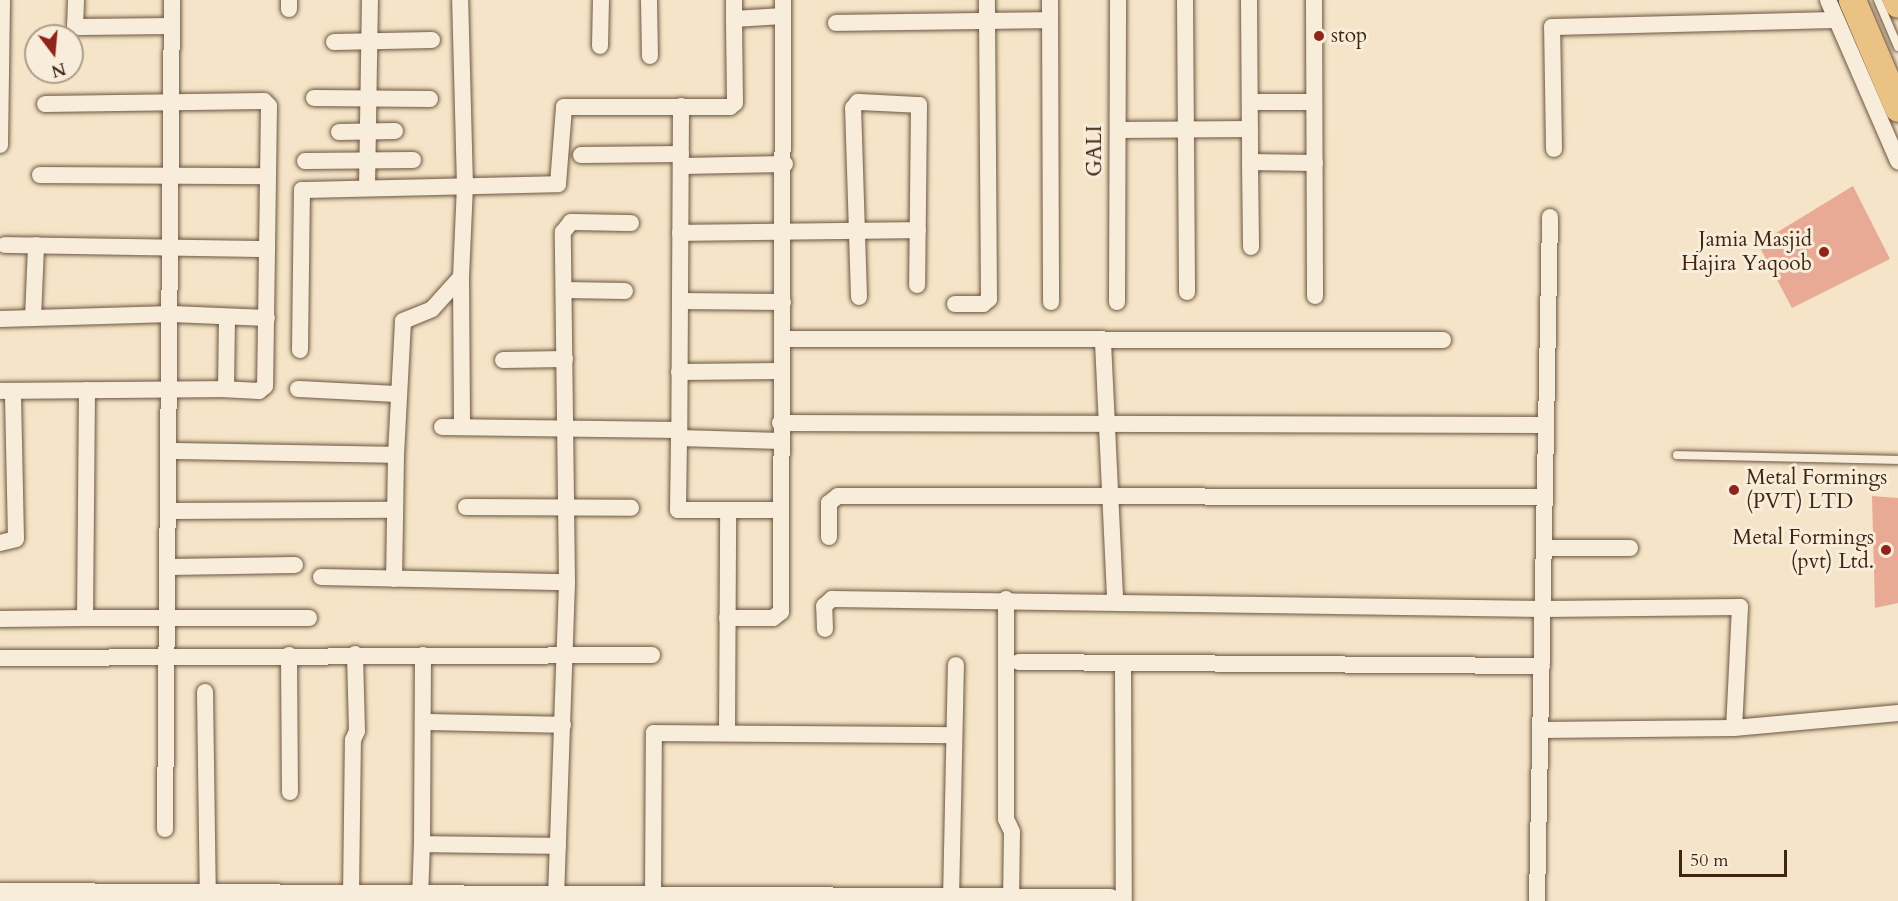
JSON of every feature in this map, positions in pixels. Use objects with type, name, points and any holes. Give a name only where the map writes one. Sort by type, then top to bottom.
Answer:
[{"type":"main road","points":[[1896,0],[1898,4]]},
{"type":"main road","points":[[1844,10],[1898,108]]},
{"type":"main road","points":[[0,895],[1110,901]]},
{"type":"street","points":[[0,145],[2,0]]},
{"type":"street","points":[[76,0],[75,26],[171,26]]},
{"type":"street","points":[[165,829],[172,314],[172,0]]},
{"type":"street","points":[[366,188],[371,40],[370,0]]},
{"type":"street","points":[[460,0],[465,186],[461,277],[462,427]]},
{"type":"street","points":[[600,46],[602,0]]},
{"type":"street","points":[[649,0],[650,57]]},
{"type":"street","points":[[300,350],[300,192],[305,188],[558,184],[564,107],[735,103],[734,0]]},
{"type":"street","points":[[956,304],[983,304],[989,299],[987,0]]},
{"type":"street","points":[[1050,0],[1051,302]]},
{"type":"street","name":"GALI","points":[[1118,0],[1118,302]]},
{"type":"street","points":[[1185,0],[1183,131],[1186,292]]},
{"type":"street","points":[[1249,0],[1251,247]]},
{"type":"street","points":[[1314,0],[1315,296]]},
{"type":"street","points":[[1828,0],[1844,10],[1898,161]]},
{"type":"street","points":[[727,618],[778,617],[781,510],[782,231],[785,164],[783,8],[734,19]]},
{"type":"street","points":[[1554,149],[1552,27],[1844,10]]},
{"type":"street","points":[[836,23],[987,19],[1050,20]]},
{"type":"street","points":[[334,42],[432,40]]},
{"type":"street","points":[[314,98],[430,99]]},
{"type":"street","points":[[859,297],[853,108],[858,102],[919,105],[917,285]]},
{"type":"street","points":[[1250,102],[1314,102]]},
{"type":"street","points":[[0,543],[16,538],[7,461],[7,391],[226,389],[259,391],[265,386],[267,103],[45,104]]},
{"type":"street","points":[[681,106],[679,434],[671,510],[781,510]]},
{"type":"street","points":[[1118,130],[1250,129]]},
{"type":"street","points":[[339,132],[395,131]]},
{"type":"street","points":[[581,155],[785,164]]},
{"type":"street","points":[[305,161],[413,160]]},
{"type":"street","points":[[1250,162],[1315,163]]},
{"type":"street","points":[[40,175],[267,176]]},
{"type":"street","points":[[1537,901],[1550,217]]},
{"type":"street","points":[[556,898],[566,655],[567,508],[564,430],[564,290],[566,226],[571,222],[631,223]]},
{"type":"street","points":[[680,233],[918,230]]},
{"type":"street","points":[[5,245],[267,249]]},
{"type":"street","points":[[33,318],[36,245]]},
{"type":"street","points":[[394,579],[398,394],[403,321],[432,309],[461,277]]},
{"type":"street","points":[[564,290],[625,291]]},
{"type":"street","points":[[680,301],[783,302]]},
{"type":"street","points":[[0,319],[172,314],[267,318]]},
{"type":"street","points":[[226,389],[227,318]]},
{"type":"street","points":[[782,339],[937,336],[964,343],[1443,340]]},
{"type":"street","points":[[1103,342],[1114,600]]},
{"type":"street","points":[[503,360],[565,359]]},
{"type":"street","points":[[679,372],[781,371]]},
{"type":"street","points":[[298,389],[398,394]]},
{"type":"street","points":[[85,618],[87,390]]},
{"type":"street","points":[[780,423],[1546,425]]},
{"type":"street","points":[[442,427],[679,434],[781,441]]},
{"type":"street","points":[[170,451],[396,455]]},
{"type":"street","points":[[829,537],[829,503],[838,496],[1545,497]]},
{"type":"street","points":[[466,507],[631,508]]},
{"type":"street","points":[[170,511],[394,510]]},
{"type":"street","points":[[727,733],[728,510]]},
{"type":"street","points":[[1544,548],[1630,548]]},
{"type":"street","points":[[169,567],[295,565]]},
{"type":"street","points":[[321,577],[567,582]]},
{"type":"street","points":[[825,629],[824,606],[832,599],[1114,600],[1543,609],[1740,607],[1734,728]]},
{"type":"street","points":[[1006,599],[1006,819],[1012,832],[1011,900]]},
{"type":"street","points":[[0,619],[309,618]]},
{"type":"street","points":[[0,658],[168,654],[652,655]]},
{"type":"street","points":[[351,897],[353,740],[357,731],[355,654]]},
{"type":"street","points":[[289,655],[290,792]]},
{"type":"street","points":[[420,898],[424,722],[423,655]]},
{"type":"street","points":[[1019,662],[1542,666]]},
{"type":"street","points":[[1123,663],[1124,901]]},
{"type":"street","points":[[951,900],[956,665]]},
{"type":"street","points":[[205,692],[208,896]]},
{"type":"street","points":[[1540,730],[1734,728],[1898,713]]},
{"type":"street","points":[[424,722],[563,725]]},
{"type":"street","points":[[653,899],[654,733],[954,735]]},
{"type":"street","points":[[422,844],[558,846]]},
{"type":"lane","points":[[1878,0],[1898,47]]},
{"type":"lane","points":[[1677,455],[1898,460]]},
{"type":"building","name":"Jamia Masjid Hajira Yaqoob","points":[[1853,186],[1890,259],[1792,308],[1758,244]]},
{"type":"building","name":"Metal Formings (pvt) Ltd.","points":[[1872,496],[1898,498],[1898,603],[1875,608]]},
{"type":"place","name":"stop","points":[[1319,36]]},
{"type":"place","name":"Jamia Masjid Hajira Yaqoob","points":[[1824,252]]},
{"type":"place","name":"Metal Formings (PVT) LTD","points":[[1734,490]]},
{"type":"place","name":"Metal Formings (pvt) Ltd.","points":[[1886,550]]}]
